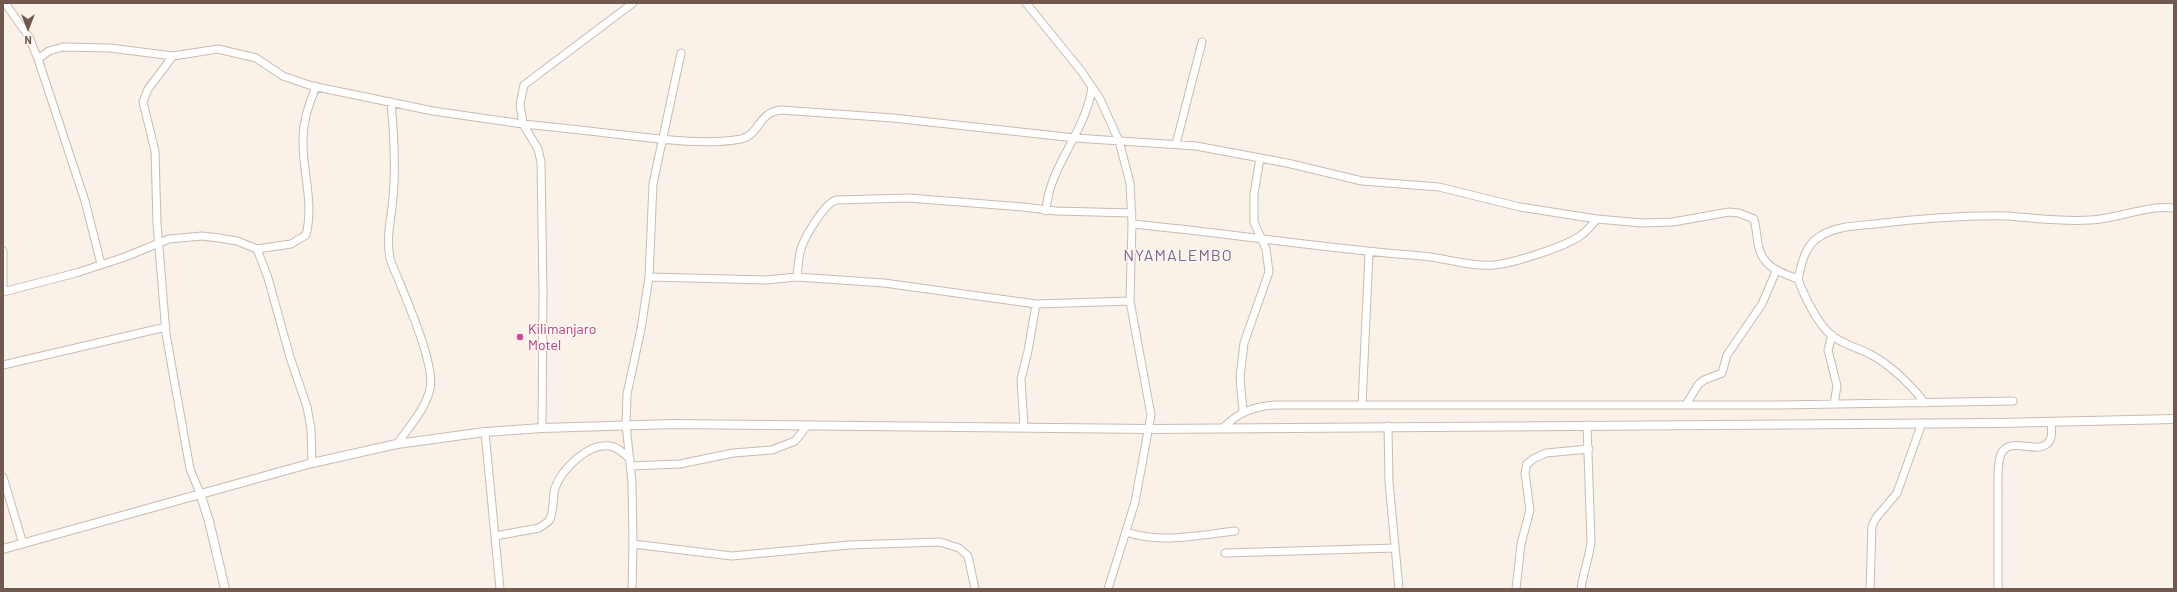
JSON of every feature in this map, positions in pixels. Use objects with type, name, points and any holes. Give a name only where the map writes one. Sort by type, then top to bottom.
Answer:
[{"type":"street","points":[[5,3],[21,24],[38,58],[85,201],[101,264]]},
{"type":"street","points":[[542,428],[543,293],[541,162],[538,149],[523,124],[520,104],[524,85],[633,3]]},
{"type":"street","points":[[1026,3],[1100,99],[1119,141],[1130,183],[1132,213],[1130,301],[1140,363],[1150,406],[1150,429],[1141,475],[1126,532],[1108,589]]},
{"type":"street","points":[[1176,144],[1202,42]]},
{"type":"street","points":[[38,58],[49,51],[72,47],[110,48],[173,56],[208,49],[222,50],[256,58],[283,76],[316,86],[433,111],[523,124],[662,140],[741,138],[752,133],[767,114],[781,110],[893,118],[1075,138],[1176,144],[1260,158],[1362,181],[1439,187],[1520,207],[1597,219],[1673,222],[1729,212],[1750,216],[1754,219],[1758,245],[1763,260],[1776,271],[1798,279]]},
{"type":"street","points":[[632,589],[633,544],[630,463],[626,424],[628,383],[641,329],[649,277],[653,184],[681,53]]},
{"type":"street","points":[[173,56],[148,89],[143,102],[155,151],[155,198],[166,327],[190,469],[209,521],[225,589]]},
{"type":"street","points":[[3,251],[3,292],[76,273],[125,257],[168,239],[202,236],[236,241],[256,249],[291,244],[306,235],[309,199],[303,144],[303,125],[316,86]]},
{"type":"street","points":[[1046,210],[1050,185],[1087,112],[1092,87]]},
{"type":"street","points":[[391,102],[394,135],[394,173],[388,246],[390,259],[422,342],[430,376],[430,388],[426,402],[397,444]]},
{"type":"street","points":[[1243,411],[1240,378],[1244,343],[1269,272],[1266,249],[1254,222],[1260,158]]},
{"type":"street","points":[[797,278],[800,252],[803,244],[824,210],[831,202],[836,200],[909,198],[1023,206],[1046,210],[1132,213]]},
{"type":"street","points":[[1926,403],[1906,381],[1886,365],[1871,355],[1832,335],[1812,306],[1798,279],[1804,256],[1809,246],[1828,232],[1847,227],[1976,216],[2090,220],[2151,209],[2174,208]]},
{"type":"street","points":[[1132,224],[1261,237],[1317,247],[1434,258],[1467,264],[1495,264],[1512,261],[1572,240],[1585,232],[1597,219]]},
{"type":"street","points":[[256,249],[268,278],[290,357],[306,407],[311,429],[312,463]]},
{"type":"street","points":[[1362,405],[1365,312],[1369,253]]},
{"type":"street","points":[[1688,403],[1698,385],[1704,380],[1722,373],[1727,354],[1762,304],[1776,271]]},
{"type":"street","points":[[649,277],[751,280],[797,278],[891,284],[1036,304],[1130,301]]},
{"type":"street","points":[[1024,427],[1021,379],[1028,351],[1036,304]]},
{"type":"street","points":[[3,365],[166,327]]},
{"type":"street","points":[[1832,335],[1828,350],[1836,386],[1834,404]]},
{"type":"street","points":[[1223,428],[1243,411],[1270,405],[1688,403],[1834,404],[2013,401]]},
{"type":"street","points":[[3,550],[200,493],[312,463],[397,444],[485,432],[542,428],[626,424],[1150,429],[2051,422],[2174,419]]},
{"type":"street","points":[[1998,589],[1998,491],[2001,454],[2007,447],[2011,446],[2035,447],[2047,443],[2051,437],[2051,422]]},
{"type":"street","points":[[1870,589],[1872,526],[1876,518],[1897,493],[1922,423]]},
{"type":"street","points":[[495,536],[539,528],[549,521],[552,514],[554,490],[558,480],[573,463],[585,453],[598,447],[610,446],[617,448],[630,463],[680,464],[733,453],[772,450],[795,441],[803,434],[807,426]]},
{"type":"street","points":[[1388,426],[1389,482],[1399,589]]},
{"type":"street","points":[[1581,589],[1582,576],[1590,551],[1591,540],[1587,426]]},
{"type":"street","points":[[485,432],[500,589]]},
{"type":"street","points":[[1516,589],[1521,544],[1530,510],[1525,473],[1527,464],[1533,459],[1546,454],[1588,449]]},
{"type":"street","points":[[3,477],[23,544]]},
{"type":"street","points":[[1126,532],[1140,536],[1161,538],[1235,531]]},
{"type":"street","points":[[633,544],[732,556],[849,545],[940,542],[960,548],[968,556],[975,589]]},
{"type":"street","points":[[1224,553],[1395,548]]},
{"type":"place","name":"Kilimanjaro Motel","points":[[520,337]]},
{"type":"district","name":"NYAMALEMBO","points":[[1178,256]]}]
